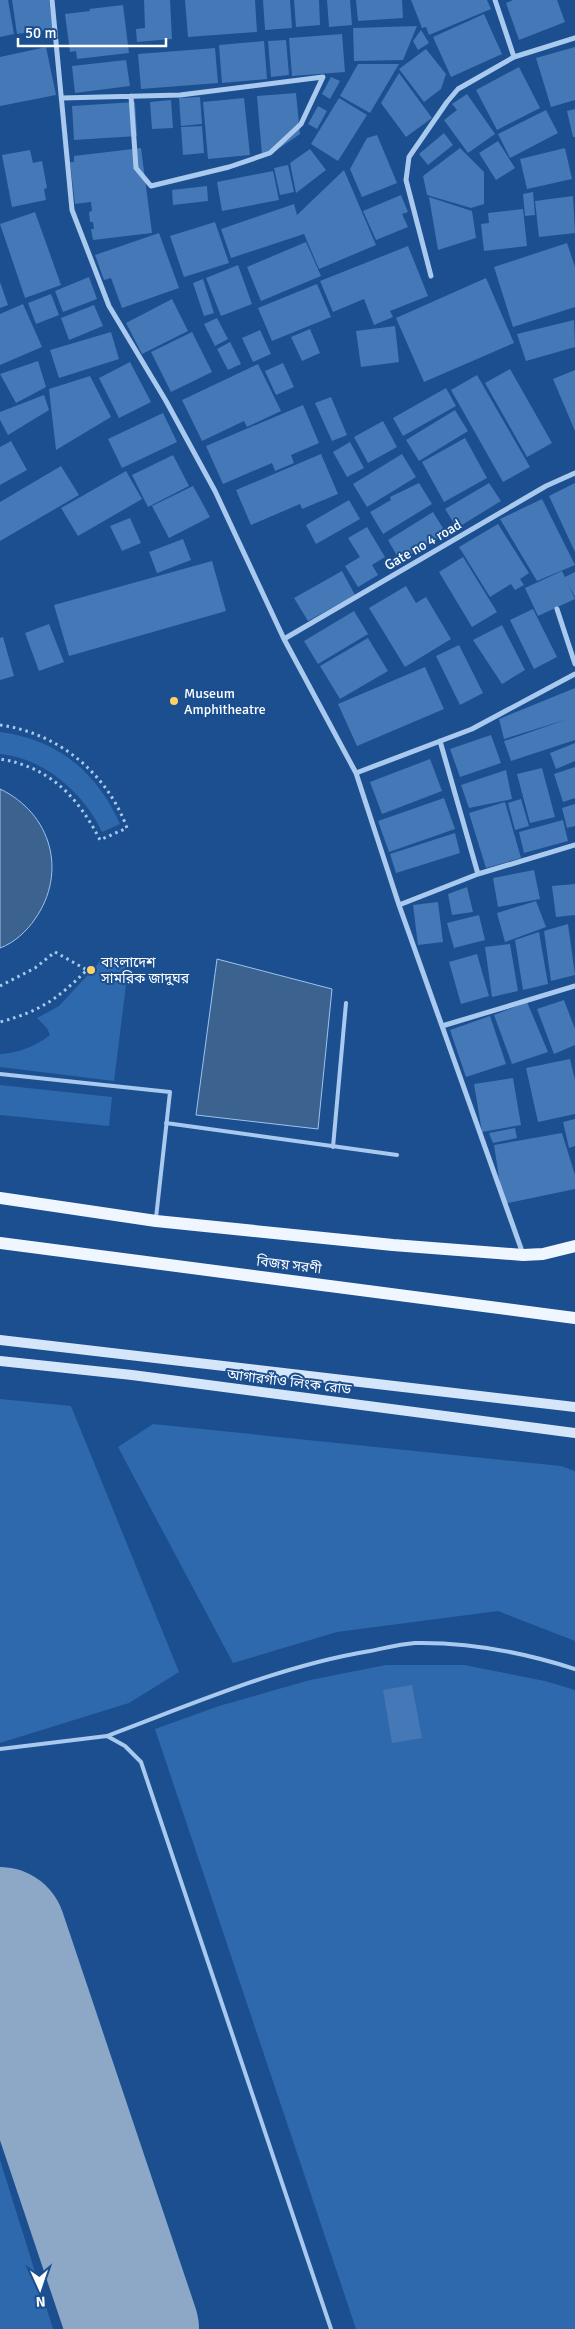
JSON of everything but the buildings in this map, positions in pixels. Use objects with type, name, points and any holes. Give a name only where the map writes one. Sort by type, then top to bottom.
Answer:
[{"type":"main road","points":[[0,1198],[156,1221],[393,1245],[523,1255],[543,1254],[575,1246]]},
{"type":"main road","name":"বিজয় সরণী","points":[[0,1243],[575,1318]]},
{"type":"main road","name":"আগারগাঁও লিংক রোড","points":[[0,1340],[575,1407]]},
{"type":"main road","name":"আগারগাঁও লিংক রোড","points":[[0,1361],[132,1376],[575,1433]]},
{"type":"street","points":[[52,0],[72,210],[109,306],[166,402],[215,491],[284,639],[356,773],[399,905],[523,1255]]},
{"type":"street","points":[[495,0],[514,57]]},
{"type":"street","points":[[431,276],[406,180],[409,157],[458,89],[514,57],[575,38]]},
{"type":"street","points":[[62,98],[131,96],[180,95],[323,77],[301,124],[270,153],[229,167],[151,186],[136,168],[131,96]]},
{"type":"street","name":"Gate no 4 road","points":[[284,639],[546,486],[575,473]]},
{"type":"street","points":[[556,609],[575,664]]},
{"type":"street","points":[[356,773],[472,729],[575,674]]},
{"type":"street","points":[[440,741],[478,874]]},
{"type":"street","points":[[399,905],[478,874],[575,845]]},
{"type":"street","points":[[442,1026],[575,986]]},
{"type":"lane","points":[[333,1147],[346,1003]]},
{"type":"lane","points":[[0,1074],[170,1092],[156,1221]]},
{"type":"lane","points":[[166,1124],[397,1156]]},
{"type":"lane","points":[[0,1749],[107,1736],[274,1674],[342,1656],[414,1643],[483,1646],[521,1652],[575,1669]]},
{"type":"lane","points":[[107,1736],[125,1746],[141,1762],[331,2329]]},
{"type":"path","points":[[0,725],[24,730],[52,742],[89,768],[122,813],[127,828],[100,840],[79,805],[46,774],[20,762],[0,759]]},
{"type":"path","points":[[0,986],[35,968],[55,952],[87,970],[59,997],[25,1015],[0,1022]]},
{"type":"shaded area","points":[[0,732],[40,742],[57,750],[73,761],[100,789],[111,805],[120,824],[102,832],[85,804],[61,780],[32,762],[0,754]]},
{"type":"shaded area","points":[[0,789],[32,813],[42,828],[49,845],[52,864],[51,882],[45,901],[35,919],[20,936],[0,948]]},
{"type":"shaded area","points":[[101,957],[129,961],[114,1081],[0,1067],[0,1054],[26,1048],[50,1035],[47,1028],[37,1018],[59,1006],[98,964]]},
{"type":"shaded area","points":[[217,959],[332,989],[318,1129],[196,1115]]},
{"type":"shaded area","points":[[0,1085],[112,1097],[109,1126],[0,1115]]},
{"type":"shaded area","points":[[0,1399],[71,1406],[179,1672],[129,1703],[0,1743]]},
{"type":"shaded area","points":[[153,1424],[561,1466],[575,1471],[575,1641],[498,1611],[337,1632],[233,1663],[118,1447]]},
{"type":"shaded area","points":[[386,1665],[464,1665],[545,1681],[575,1690],[575,2329],[356,2329],[155,1729],[219,1706],[310,1680]]},
{"type":"shaded area","points":[[0,2160],[53,2329],[0,2329]]},
{"type":"runway","points":[[0,1933],[133,2329]]},
{"type":"place","name":"Museum Amphitheatre","points":[[174,701]]},
{"type":"place","name":"বাংলাদেশ সামরিক জাদুঘর","points":[[91,970]]}]
